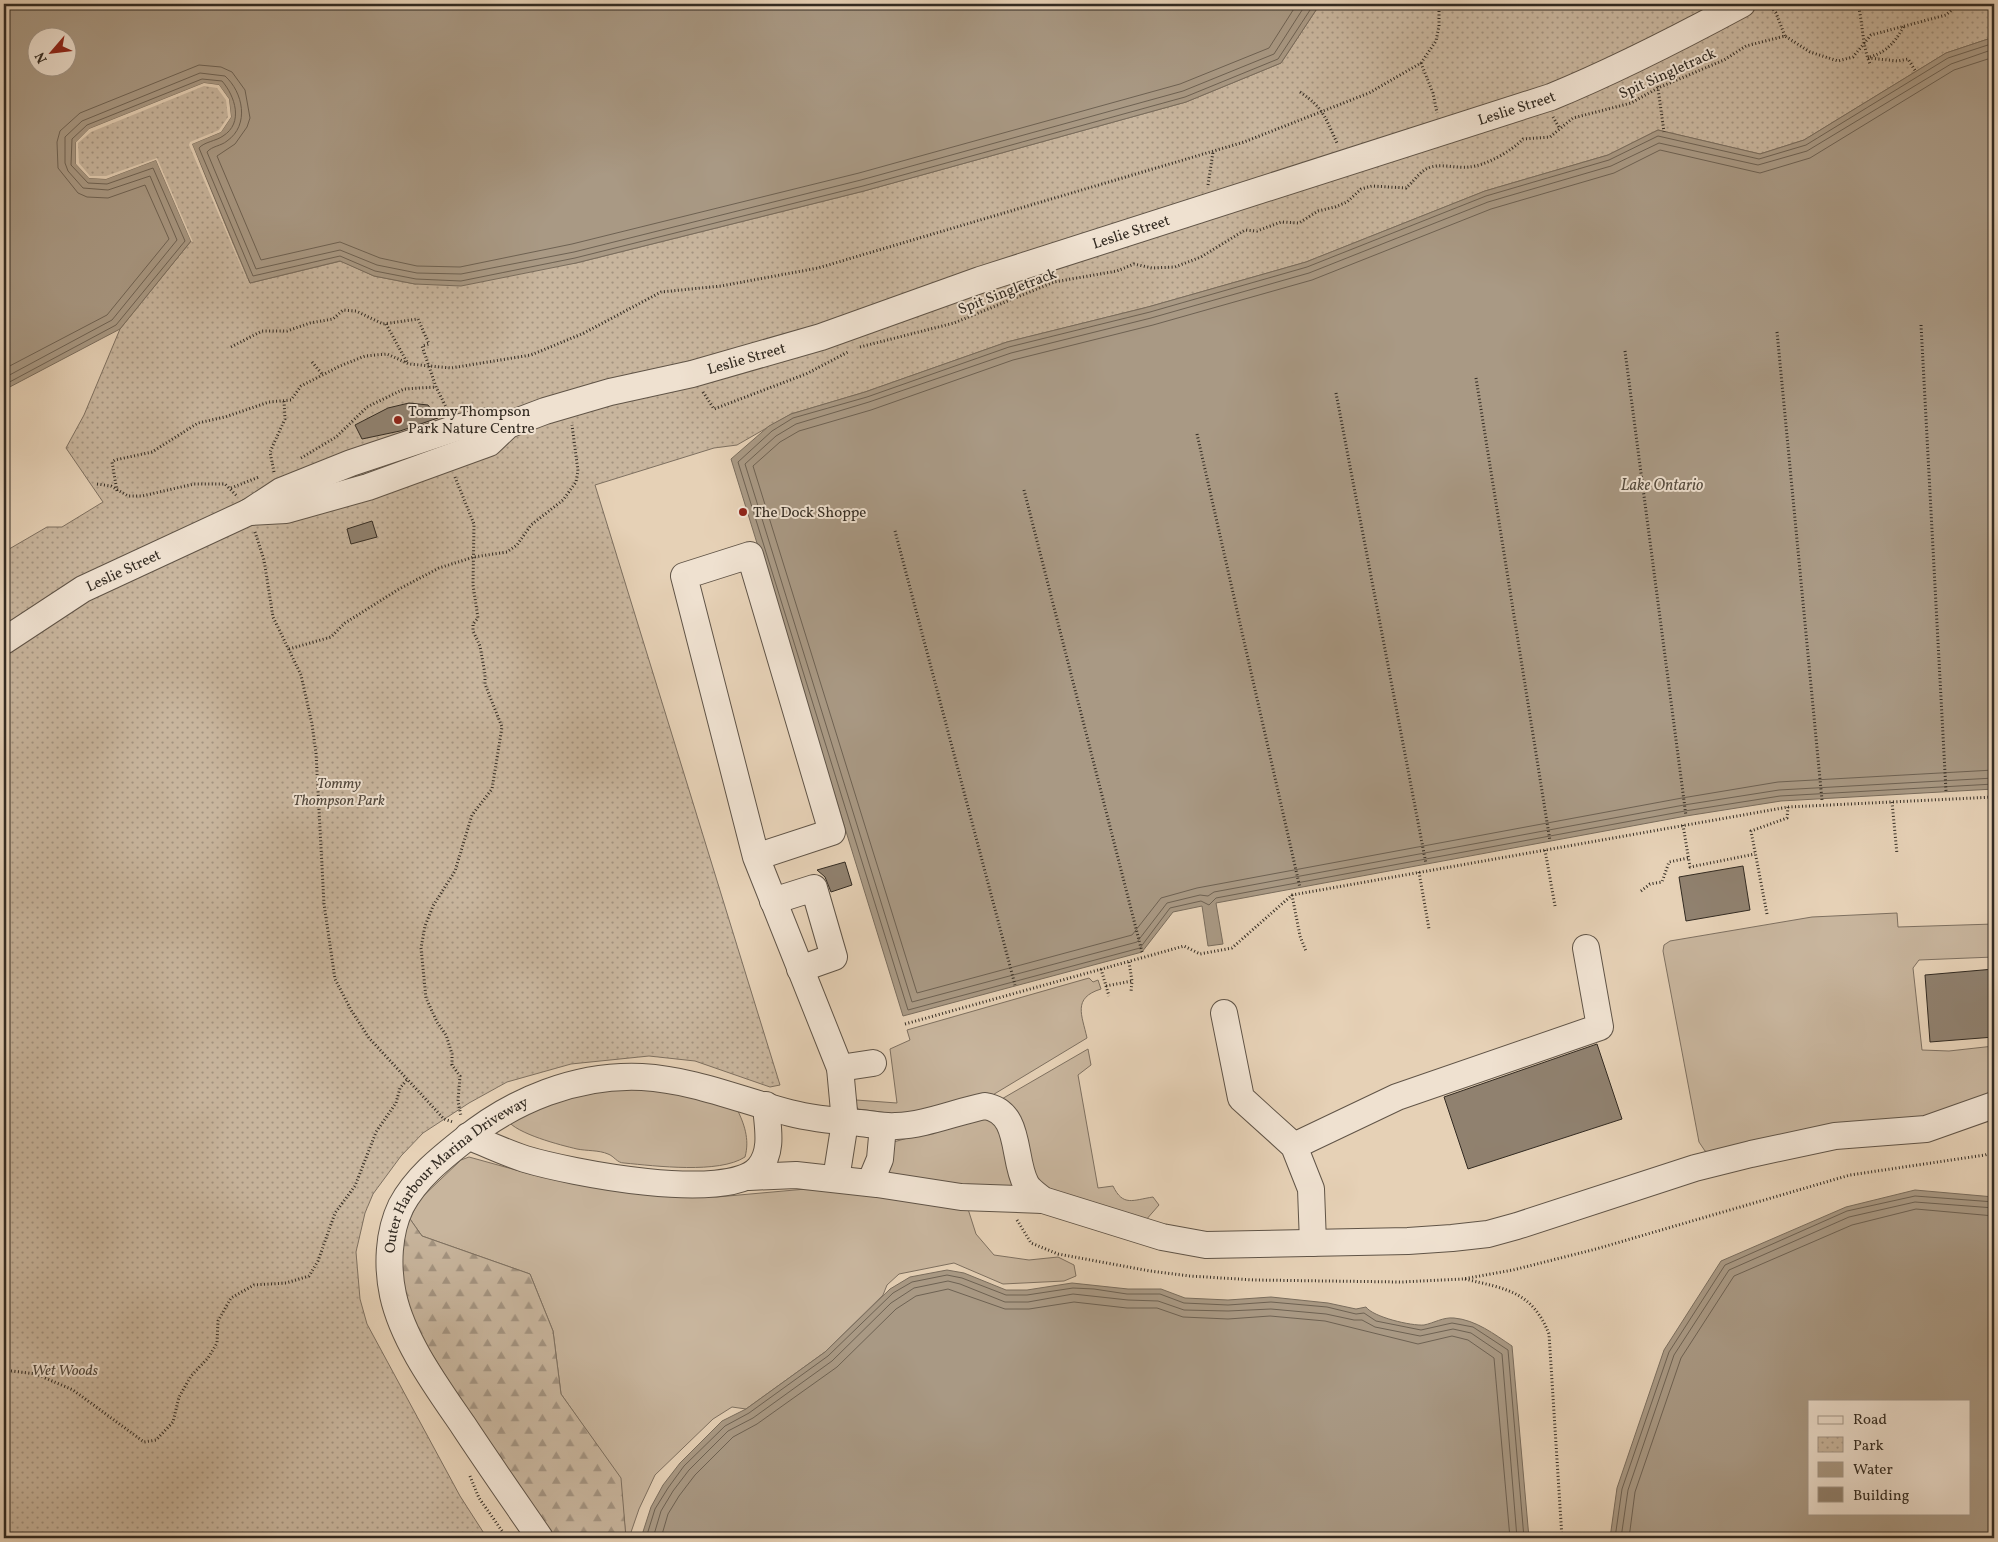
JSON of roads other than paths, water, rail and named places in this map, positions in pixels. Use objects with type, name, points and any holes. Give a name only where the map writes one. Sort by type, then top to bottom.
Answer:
[{"type":"street","name":"Leslie Street","points":[[249,512],[286,510],[359,490],[489,443],[508,425],[569,404],[610,392],[692,374],[821,337],[980,280],[1551,97],[1613,72],[1662,48],[1742,4]]},
{"type":"street","name":"Leslie Street","points":[[4,641],[83,589],[249,512],[281,491],[351,463],[456,428],[488,421],[508,425]]},
{"type":"street","points":[[756,857],[832,832],[750,555],[684,576],[756,857],[840,1068],[845,1122],[836,1179]]},
{"type":"street","points":[[773,901],[814,888],[834,957],[800,969]]},
{"type":"street","points":[[1294,1146],[1397,1097],[1600,1027],[1586,948]]},
{"type":"street","points":[[1224,1013],[1242,1098],[1294,1146],[1311,1189],[1313,1243]]},
{"type":"street","points":[[840,1068],[873,1063]]},
{"type":"street","name":"Outer Harbour Marina Driveway","points":[[540,1538],[430,1377],[405,1328],[393,1297],[388,1266],[392,1235],[401,1207],[415,1186],[465,1130],[497,1116],[531,1097],[610,1077],[676,1080],[790,1113],[883,1126],[917,1125],[985,1106],[1000,1111],[1010,1124],[1026,1183],[1033,1193],[1044,1200]]},
{"type":"street","points":[[749,1177],[759,1168],[766,1156],[769,1142],[766,1105]]},
{"type":"street","points":[[465,1130],[524,1159],[599,1176],[712,1185],[749,1177],[796,1175],[870,1183],[961,1197],[1044,1200],[1181,1242],[1206,1244],[1313,1243],[1408,1241],[1488,1234],[1704,1166],[1835,1136],[1926,1128],[1994,1105]]},
{"type":"street","points":[[870,1183],[880,1159],[883,1126]]},
{"type":"water","points":[[4,4],[1320,4],[1281,63],[1186,102],[864,191],[576,263],[461,286],[415,284],[374,276],[340,261],[250,283],[192,144],[221,132],[231,117],[229,99],[219,85],[204,83],[89,129],[76,142],[76,164],[89,178],[106,179],[156,160],[191,241],[120,329],[4,390]]},
{"type":"water","name":"Lake Ontario","points":[[1994,37],[1994,789],[1781,801],[1686,816],[1216,903],[1223,944],[1208,946],[1202,906],[1173,912],[1142,952],[903,1016],[731,459],[769,426],[791,414],[865,392],[1007,342],[1148,307],[1306,262],[1485,191],[1608,155],[1658,130],[1760,154],[1804,140],[1946,53]]},
{"type":"water","points":[[1915,1190],[1994,1197],[1994,1538],[1610,1538],[1617,1488],[1664,1350],[1721,1261],[1846,1207]]},
{"type":"water","points":[[947,1270],[964,1273],[1006,1290],[1027,1290],[1072,1283],[1128,1289],[1161,1289],[1185,1298],[1228,1300],[1271,1297],[1328,1303],[1356,1309],[1366,1307],[1376,1314],[1410,1324],[1424,1325],[1442,1319],[1454,1318],[1477,1325],[1492,1332],[1512,1346],[1529,1538],[641,1538],[651,1507],[663,1485],[680,1463],[722,1421],[746,1409],[825,1352],[890,1289],[910,1277]]},
{"type":"place","name":"Tommy Thompson Park Nature Centre","points":[[398,420]]},
{"type":"place","name":"The Dock Shoppe","points":[[743,512]]},
{"type":"park label","name":"Tommy Thompson Park","points":[[339,792]]},
{"type":"park label","name":"Wet Woods","points":[[65,1370]]}]
